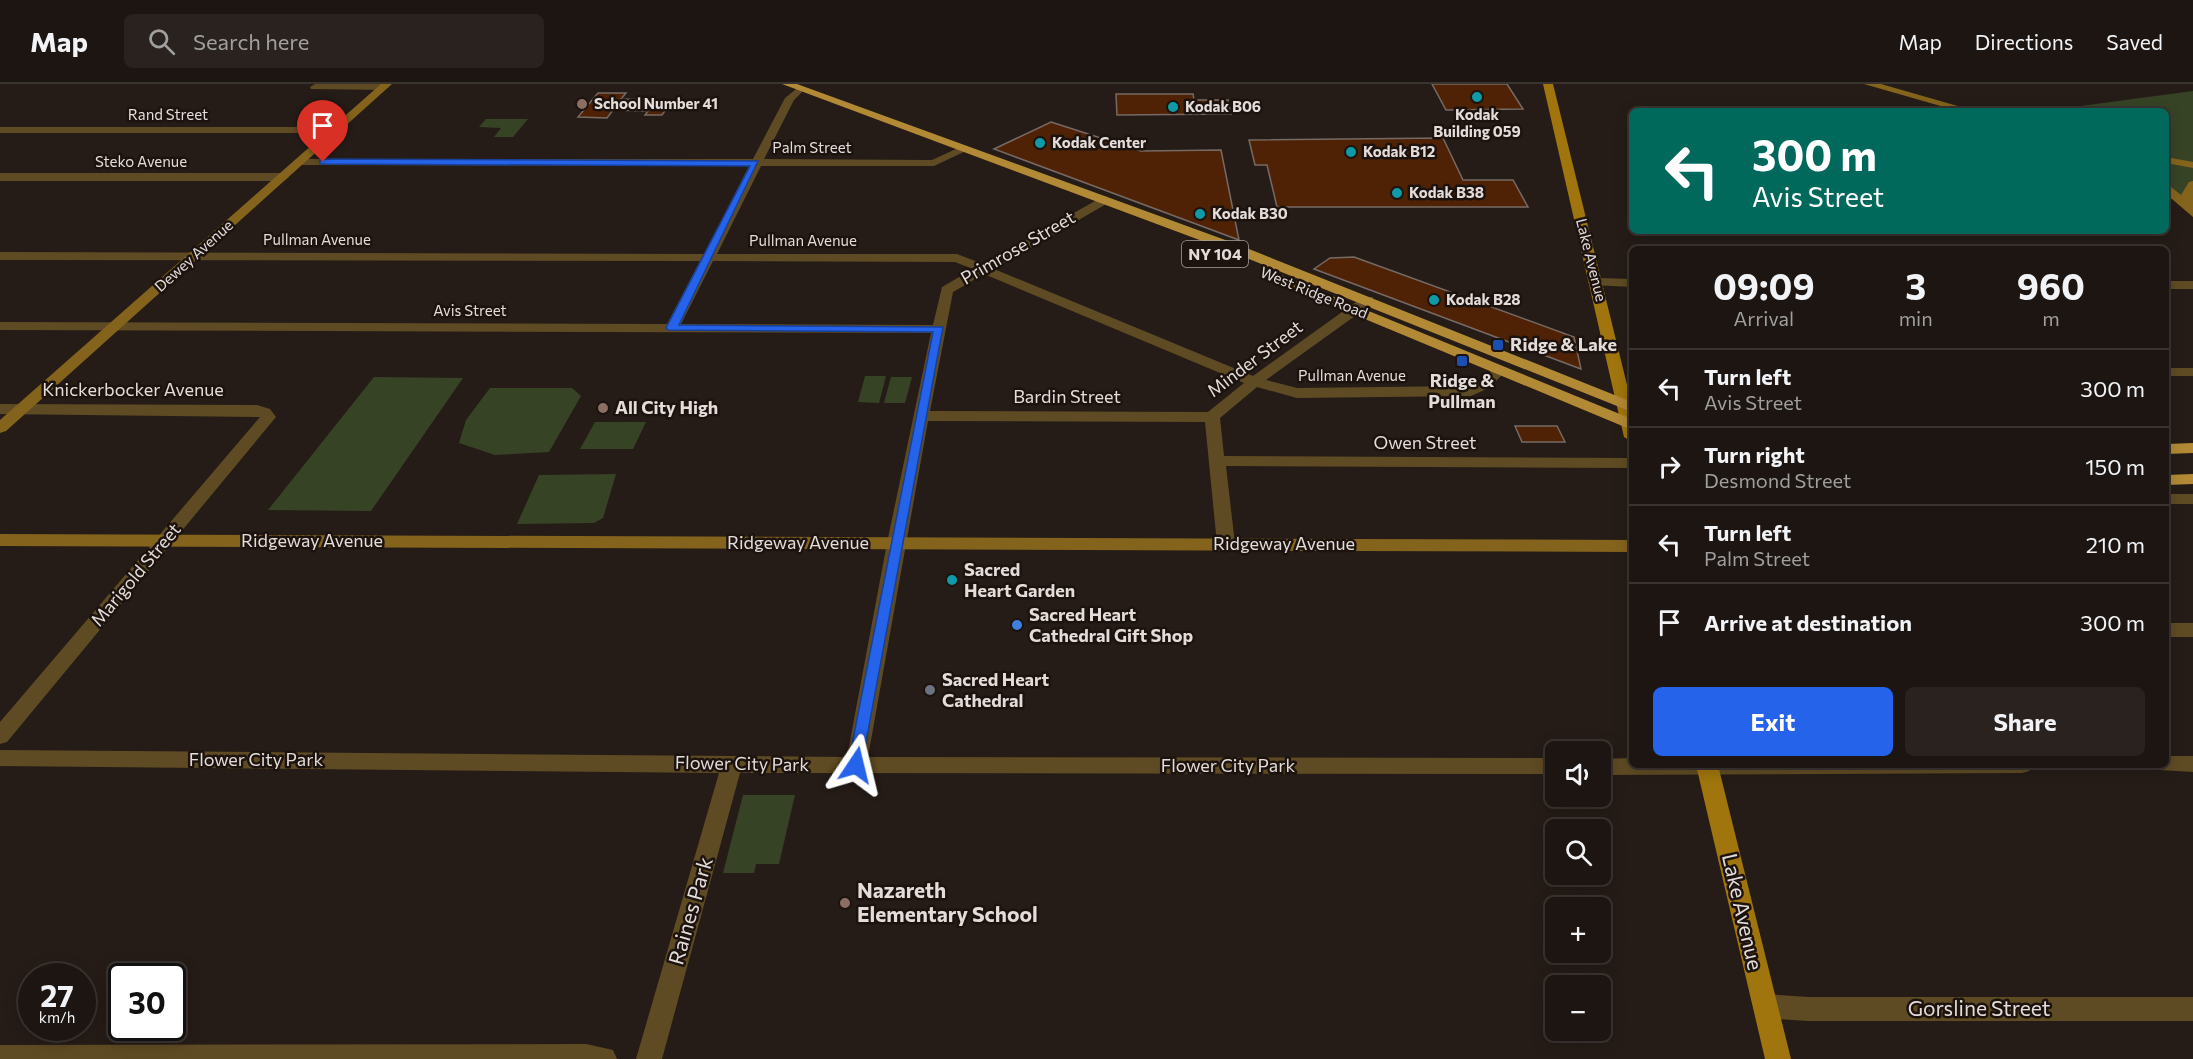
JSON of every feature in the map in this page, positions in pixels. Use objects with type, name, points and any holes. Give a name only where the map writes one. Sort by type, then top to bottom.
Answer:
[{"type":"highway","name":"West Ridge Road","points":[[787,84],[962,150],[977,161],[1368,300],[1628,406]]},
{"type":"highway","name":"West Ridge Road","points":[[1098,203],[1500,370],[1629,427]]},
{"type":"highway","points":[[2169,449],[2193,448]]},
{"type":"highway","points":[[2169,480],[2193,479]]},
{"type":"main road","name":"Lake Avenue","points":[[1548,84],[1628,406]]},
{"type":"main road","name":"Lake Avenue","points":[[1707,768],[1778,1059]]},
{"type":"street","points":[[1869,84],[1959,108]]},
{"type":"street","points":[[315,87],[386,85]]},
{"type":"street","name":"Dewey Avenue","points":[[0,429],[386,85]]},
{"type":"street","points":[[672,328],[755,163],[790,98],[800,89]]},
{"type":"street","name":"Rand Street","points":[[0,130],[336,129]]},
{"type":"street","name":"Palm Street","points":[[300,162],[934,163],[962,150]]},
{"type":"street","points":[[2169,161],[2193,165]]},
{"type":"street","name":"Steko Avenue","points":[[0,177],[283,177]]},
{"type":"street","points":[[2192,212],[2186,196],[2193,185]]},
{"type":"street","points":[[2169,190],[2192,212]]},
{"type":"street","name":"Primrose Street","points":[[856,765],[896,543],[947,290],[1098,203]]},
{"type":"street","name":"Pullman Avenue","points":[[0,256],[957,258],[1254,382],[1297,393],[1471,391],[1484,385],[1500,370]]},
{"type":"street","points":[[1597,282],[1629,283]]},
{"type":"street","points":[[2169,285],[2193,285]]},
{"type":"street","name":"Minder Street","points":[[1226,544],[1212,417],[1254,382],[1368,300]]},
{"type":"street","name":"Avis Street","points":[[0,326],[939,329]]},
{"type":"street","points":[[2169,372],[2193,372]]},
{"type":"street","name":"Knickerbocker Avenue","points":[[0,409],[265,412]]},
{"type":"street","name":"Marigold Street","points":[[0,736],[265,423],[268,417],[265,412]]},
{"type":"street","name":"Bardin Street","points":[[922,416],[1212,417]]},
{"type":"street","name":"Owen Street","points":[[1217,462],[1629,463]]},
{"type":"street","points":[[2169,499],[2193,499]]},
{"type":"street","name":"Ridgeway Avenue","points":[[0,540],[1629,546]]},
{"type":"street","points":[[2169,630],[2193,630]]},
{"type":"street","name":"Flower City Park","points":[[0,758],[856,765],[1545,766]]},
{"type":"street","name":"Raines Park","points":[[649,1059],[732,764]]},
{"type":"street","points":[[2169,764],[2193,764]]},
{"type":"street","points":[[1611,766],[1629,766]]},
{"type":"street","name":"Gorsline Street","points":[[1765,1006],[1808,1009],[2193,1010]]},
{"type":"street","points":[[0,1058],[586,1056],[604,1059]]},
{"type":"green space","points":[[2193,91],[2193,213],[2169,190],[2169,108],[2066,108]]},
{"type":"green space","points":[[486,119],[528,119],[513,137],[494,137],[501,128],[479,127]]},
{"type":"green space","points":[[865,376],[886,376],[879,403],[858,402]]},
{"type":"green space","points":[[374,377],[463,378],[371,511],[268,510]]},
{"type":"green space","points":[[891,377],[912,377],[905,403],[884,403]]},
{"type":"green space","points":[[490,388],[572,388],[581,396],[549,452],[495,455],[459,443],[466,420]]},
{"type":"green space","points":[[595,422],[646,422],[633,449],[580,449]]},
{"type":"green space","points":[[616,474],[603,518],[594,523],[517,524],[539,475]]},
{"type":"green space","points":[[743,795],[795,795],[779,864],[756,864],[754,873],[723,873]]},
{"type":"building","name":"Kodak Building 059","points":[[1432,84],[1507,84],[1523,109],[1446,110]]},
{"type":"building","points":[[598,93],[626,93],[621,99],[672,101],[662,115],[645,115],[648,111],[613,110],[607,118],[578,117]]},
{"type":"building","name":"Kodak B06","points":[[1116,94],[1193,94],[1194,100],[1228,100],[1231,114],[1117,115]]},
{"type":"building","points":[[1051,122],[1141,151],[1221,150],[1239,240],[994,149]]},
{"type":"building","points":[[1443,138],[1463,180],[1513,180],[1528,207],[1277,207],[1267,165],[1255,165],[1249,140]]},
{"type":"building","name":"Kodak B28","points":[[1354,257],[1574,337],[1581,369],[1314,269],[1330,258]]},
{"type":"building","points":[[1515,426],[1557,426],[1565,442],[1522,442]]},
{"type":"place","name":"Kodak Building 059","points":[[1477,97]]},
{"type":"place","name":"School Number 41","points":[[582,104]]},
{"type":"place","name":"Kodak B06","points":[[1173,107]]},
{"type":"place","name":"Kodak Center","points":[[1040,143]]},
{"type":"place","name":"Kodak B12","points":[[1351,152]]},
{"type":"place","name":"Kodak B38","points":[[1397,193]]},
{"type":"place","name":"Kodak B30","points":[[1200,214]]},
{"type":"place","name":"Kodak B28","points":[[1434,300]]},
{"type":"place","name":"Ridge & Lake","points":[[1498,345]]},
{"type":"place","name":"Ridge & Pullman","points":[[1462,361]]},
{"type":"place","name":"All City High","points":[[603,408]]},
{"type":"place","name":"Sacred Heart Garden","points":[[952,580]]},
{"type":"place","name":"Sacred Heart Cathedral Gift Shop","points":[[1017,625]]},
{"type":"place","name":"Sacred Heart Cathedral","points":[[930,690]]},
{"type":"place","name":"Nazareth Elementary School","points":[[845,903]]},
{"type":"route","points":[[323,162],[755,163],[672,328],[939,329],[896,543],[856,765]]}]
